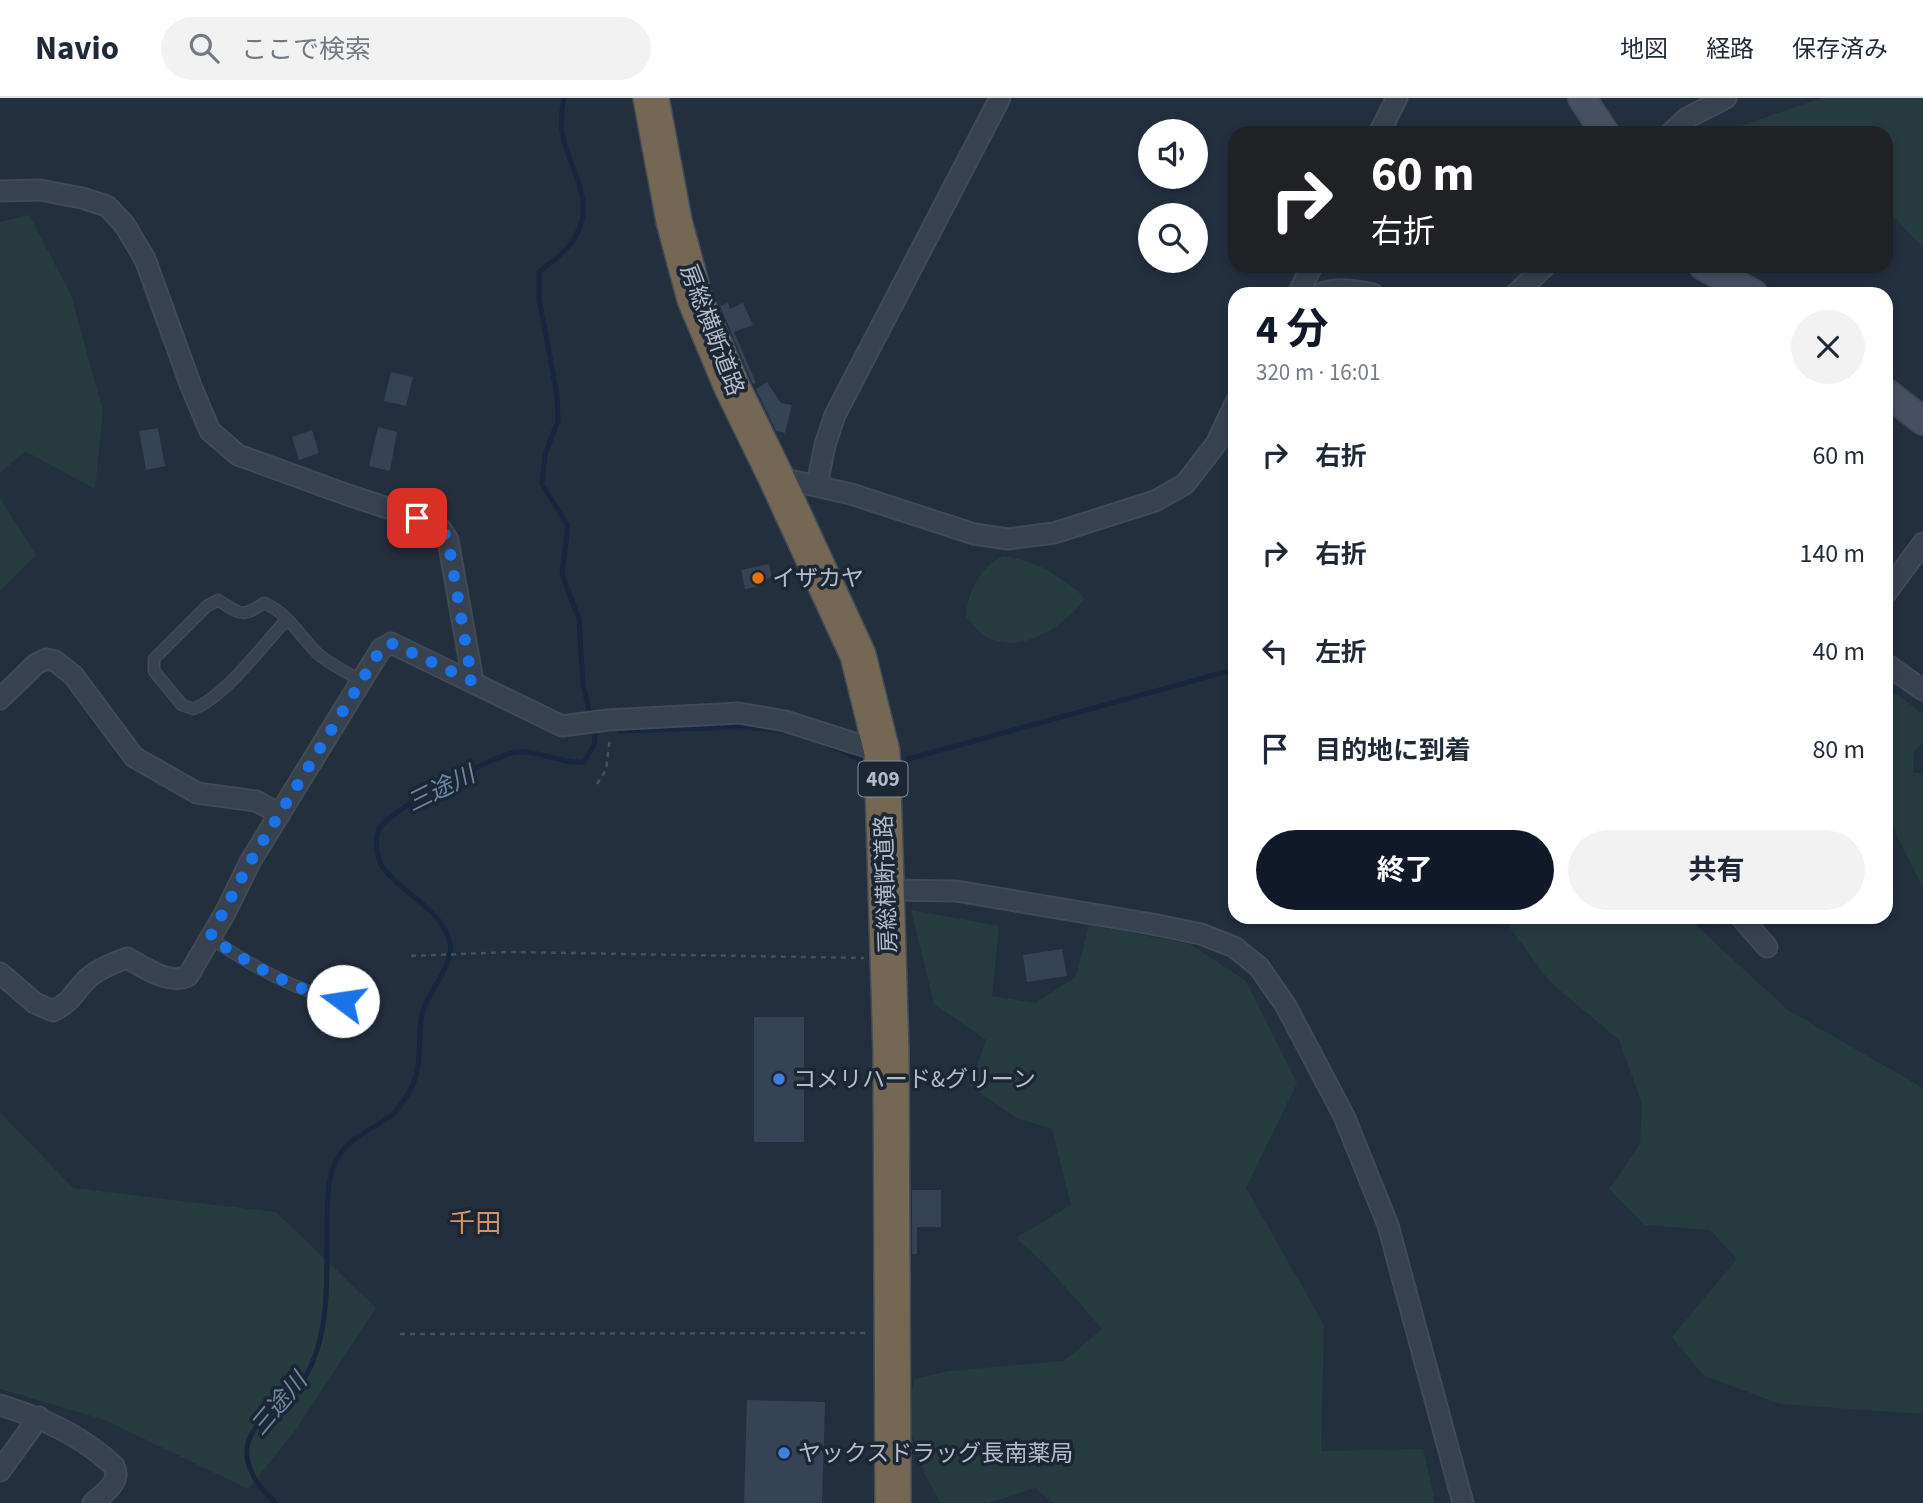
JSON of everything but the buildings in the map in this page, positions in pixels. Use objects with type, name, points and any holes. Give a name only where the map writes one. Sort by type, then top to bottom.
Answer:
[{"type":"highway","name":"房総横断道路","points":[[651,98],[674,221],[695,299],[732,387],[858,655],[882,752],[888,959],[893,1503]]},
{"type":"street","points":[[817,485],[835,415],[1000,98]]},
{"type":"street","points":[[1383,126],[1397,98]]},
{"type":"street","points":[[1583,98],[1601,126]]},
{"type":"street","points":[[1678,126],[1687,118],[1726,98]]},
{"type":"street","points":[[0,191],[40,190],[82,198],[107,206],[124,224],[145,259],[191,386],[211,431],[225,445],[239,455],[348,495],[398,510],[442,529],[448,540],[472,681]]},
{"type":"street","points":[[1523,287],[1538,273]]},
{"type":"street","points":[[1716,273],[1741,287]]},
{"type":"street","points":[[1893,397],[1923,421]]},
{"type":"street","points":[[776,477],[817,485],[974,534],[1008,539],[1054,533],[1155,500],[1185,484],[1216,444],[1228,419]]},
{"type":"street","points":[[1893,583],[1923,542]]},
{"type":"street","points":[[0,973],[34,1003],[52,1012],[68,1003],[87,978],[114,962],[127,958],[167,978],[178,980],[188,976],[250,862],[381,649],[391,643],[562,726],[611,720],[739,713],[785,721],[882,752]]},
{"type":"street","points":[[0,699],[36,664],[46,659],[55,661],[73,675],[134,757],[197,793],[256,801],[280,814]]},
{"type":"street","points":[[1893,669],[1923,690]]},
{"type":"street","points":[[886,890],[956,891],[1201,934],[1234,947],[1259,967],[1286,1006],[1344,1116],[1388,1226],[1462,1503]]},
{"type":"street","points":[[1747,924],[1767,947]]},
{"type":"street","points":[[0,1405],[39,1417],[64,1430],[114,1466],[117,1478],[93,1503]]},
{"type":"street","points":[[0,1471],[39,1417]]},
{"type":"lane","points":[[287,619],[207,704],[193,709],[182,705],[153,671],[154,659],[207,606],[218,600],[240,614],[250,613],[264,603],[275,608],[287,619],[319,655],[361,681]]},
{"type":"lane","points":[[210,937],[247,962],[290,984],[310,993],[343,1001]]},
{"type":"path","points":[[597,784],[606,770],[611,720]]},
{"type":"path","points":[[411,956],[479,953],[763,955],[888,959]]},
{"type":"path","points":[[400,1334],[892,1333]]},
{"type":"green space","points":[[1821,98],[1923,98],[1923,248],[1893,216],[1893,126],[1740,126]]},
{"type":"green space","points":[[29,215],[71,295],[103,411],[95,489],[25,451],[0,473],[0,222]]},
{"type":"green space","points":[[0,498],[36,555],[0,591]]},
{"type":"green space","points":[[1003,556],[1050,571],[1076,589],[1084,600],[1053,628],[1027,640],[1013,643],[986,637],[966,617],[967,607],[981,574]]},
{"type":"green space","points":[[1893,693],[1923,714],[1923,742],[1914,751],[1913,772],[1923,774],[1923,887],[1893,829]]},
{"type":"green space","points":[[911,910],[999,926],[992,996],[1035,1003],[1076,977],[1089,925],[1190,944],[1246,981],[1297,1083],[1246,1188],[1324,1325],[1321,1451],[1423,1449],[1435,1503],[1054,1503],[1035,1488],[988,1503],[941,1503],[925,1475],[907,1421],[914,1379],[949,1371],[1064,1361],[1102,1329],[1046,1265],[1016,1238],[1071,1205],[1052,1129],[1017,1118],[970,1086],[986,1040],[934,1004]]},
{"type":"green space","points":[[1509,924],[1695,924],[1788,1010],[1923,1088],[1923,1414],[1780,1404],[1703,1375],[1672,1337],[1737,1259],[1710,1230],[1645,1225],[1609,1189],[1640,1144],[1642,1103],[1619,1040],[1550,982]]},
{"type":"green space","points":[[0,1112],[73,1188],[276,1212],[376,1308],[295,1431],[248,1489],[105,1420],[0,1389]]},
{"type":"waterway","name":"三途川","points":[[276,1503],[254,1477],[247,1457],[247,1447],[257,1426],[302,1383],[316,1353],[325,1305],[328,1197],[332,1172],[344,1149],[357,1137],[393,1114],[409,1091],[419,1060],[423,1010],[451,951],[439,920],[384,869],[378,855],[377,833],[387,820],[421,797],[504,755],[525,752],[584,762],[594,745],[595,735],[583,685],[579,619],[562,574],[568,526],[542,484],[545,454],[558,421],[557,395],[539,299],[539,272],[568,247],[582,220],[583,207],[582,195],[563,136],[561,120],[564,98]]},
{"type":"waterway","points":[[908,759],[1228,673]]},
{"type":"waterway","points":[[620,731],[741,727],[790,731]]},
{"type":"waterway","points":[[822,742],[864,761]]},
{"type":"place","name":"イザカヤ","points":[[758,578]]},
{"type":"place","name":"コメリハード&グリーン","points":[[779,1079]]},
{"type":"place","name":"ヤックスドラッグ長南薬局","points":[[784,1453]]},
{"type":"district","name":"千田","points":[[475,1223]]},
{"type":"route","points":[[343,1001],[310,993],[290,984],[247,962],[210,937],[250,862],[381,649],[391,643],[472,681],[448,540],[442,529],[417,518]]}]
